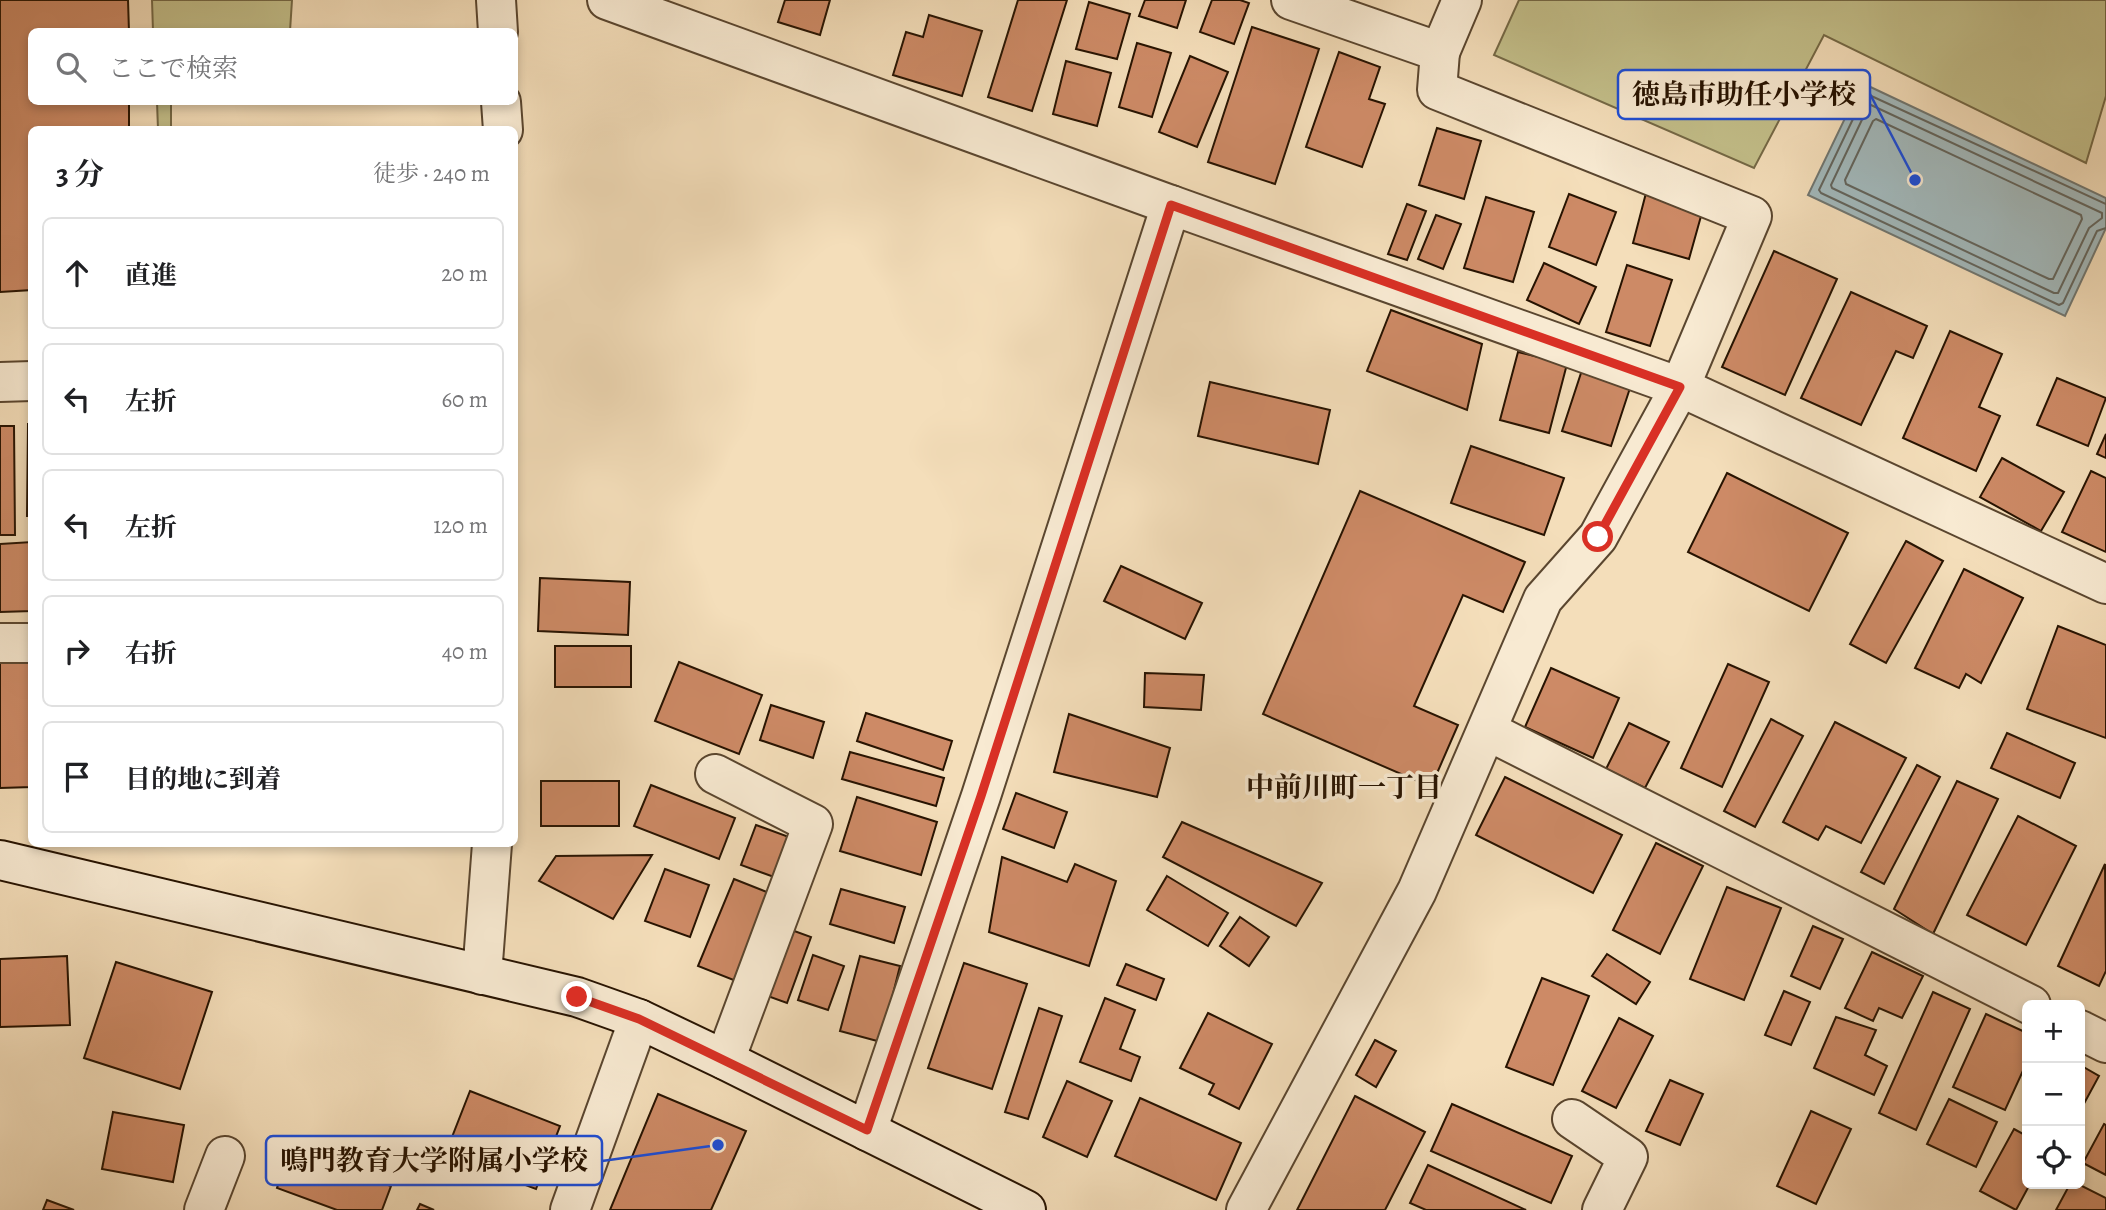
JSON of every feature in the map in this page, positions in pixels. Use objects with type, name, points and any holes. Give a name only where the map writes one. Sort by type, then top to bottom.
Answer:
[{"type":"street","points":[[496,0],[498,28]]},
{"type":"street","points":[[607,0],[1680,387],[2106,583]]},
{"type":"street","points":[[1291,0],[1440,52]]},
{"type":"street","points":[[1246,1210],[1417,891],[1543,599],[1598,537],[1680,387],[1752,216],[1437,90],[1440,52],[1462,0]]},
{"type":"street","points":[[501,105],[503,126]]},
{"type":"street","points":[[867,1130],[985,783],[1171,205]]},
{"type":"street","points":[[0,382],[28,382]]},
{"type":"street","points":[[0,643],[28,643]]},
{"type":"street","points":[[1488,731],[2022,1000]]},
{"type":"street","points":[[715,774],[813,824],[726,1060]]},
{"type":"street","points":[[482,975],[492,847]]},
{"type":"street","points":[[0,860],[577,997],[639,1019],[726,1060],[1026,1210]]},
{"type":"street","points":[[570,1210],[639,1019]]},
{"type":"street","points":[[2085,1032],[2106,1043]]},
{"type":"street","points":[[1572,1119],[1628,1157],[1602,1210]]},
{"type":"street","points":[[204,1210],[225,1156]]},
{"type":"shaded area","points":[[152,0],[292,0],[290,28],[153,28]]},
{"type":"shaded area","points":[[1519,0],[2106,0],[2106,96],[2086,163],[1824,35],[1754,168],[1494,55]]},
{"type":"shaded area","points":[[157,105],[171,105],[171,126],[158,126]]},
{"type":"water","points":[[1862,83],[2106,198],[2106,228],[2065,316],[1808,195]]},
{"type":"building","points":[[0,0],[128,0],[129,28],[28,28],[28,105],[129,105],[129,126],[28,126],[28,290],[0,292]]},
{"type":"building","points":[[785,0],[830,0],[820,35],[778,22]]},
{"type":"building","points":[[1018,0],[1067,0],[1032,111],[988,97]]},
{"type":"building","points":[[1145,0],[1186,0],[1177,28],[1139,16]]},
{"type":"building","points":[[1212,0],[1240,0],[1249,3],[1234,44],[1200,32]]},
{"type":"building","points":[[1089,2],[1130,14],[1117,59],[1076,49]]},
{"type":"building","points":[[929,15],[982,31],[962,96],[893,75],[906,32],[923,37]]},
{"type":"building","points":[[1252,27],[1319,49],[1275,184],[1208,162]]},
{"type":"building","points":[[1137,43],[1171,53],[1152,117],[1119,107]]},
{"type":"building","points":[[1339,52],[1380,67],[1369,99],[1385,104],[1362,167],[1306,147]]},
{"type":"building","points":[[1190,56],[1228,72],[1197,147],[1159,132]]},
{"type":"building","points":[[1066,61],[1111,73],[1097,126],[1053,114]]},
{"type":"building","points":[[1437,128],[1481,141],[1464,199],[1419,185]]},
{"type":"building","points":[[1646,193],[1703,209],[1689,259],[1633,243]]},
{"type":"building","points":[[1569,194],[1616,212],[1596,265],[1549,247]]},
{"type":"building","points":[[1486,197],[1534,212],[1513,282],[1464,268]]},
{"type":"building","points":[[1407,204],[1426,211],[1407,260],[1388,254]]},
{"type":"building","points":[[1436,215],[1461,224],[1443,269],[1418,259]]},
{"type":"building","points":[[1774,251],[1837,279],[1785,395],[1722,367]]},
{"type":"building","points":[[1544,263],[1596,287],[1579,324],[1527,300]]},
{"type":"building","points":[[1627,265],[1672,280],[1650,346],[1606,332]]},
{"type":"building","points":[[1851,292],[1927,326],[1913,358],[1896,351],[1861,425],[1801,398]]},
{"type":"building","points":[[1391,310],[1482,344],[1467,410],[1367,371]]},
{"type":"building","points":[[1950,331],[2002,354],[1979,407],[2000,416],[1976,471],[1903,438]]},
{"type":"building","points":[[1518,352],[1567,364],[1549,433],[1500,420]]},
{"type":"building","points":[[1582,370],[1631,385],[1611,446],[1562,431]]},
{"type":"building","points":[[2057,378],[2106,398],[2088,446],[2037,425]]},
{"type":"building","points":[[1210,382],[1330,410],[1318,464],[1198,436]]},
{"type":"building","points":[[28,424],[28,516],[27,516]]},
{"type":"building","points":[[0,426],[14,426],[15,535],[0,535]]},
{"type":"building","points":[[2106,434],[2106,458],[2097,454]]},
{"type":"building","points":[[1471,446],[1564,478],[1544,535],[1451,503]]},
{"type":"building","points":[[2002,458],[2064,492],[2041,531],[1980,497]]},
{"type":"building","points":[[2091,471],[2106,478],[2106,552],[2062,532]]},
{"type":"building","points":[[1727,473],[1848,533],[1809,611],[1688,552]]},
{"type":"building","points":[[1360,491],[1525,562],[1503,612],[1463,595],[1414,706],[1458,725],[1431,787],[1263,714]]},
{"type":"building","points":[[1906,541],[1943,561],[1886,663],[1850,644]]},
{"type":"building","points":[[28,542],[28,611],[0,612],[0,544]]},
{"type":"building","points":[[1121,566],[1202,603],[1185,639],[1104,601]]},
{"type":"building","points":[[1964,569],[2023,598],[1981,683],[1966,674],[1959,688],[1915,668]]},
{"type":"building","points":[[540,578],[630,582],[628,635],[538,631]]},
{"type":"building","points":[[2058,626],[2106,645],[2106,738],[2027,709]]},
{"type":"building","points":[[555,646],[631,646],[631,687],[555,687]]},
{"type":"building","points":[[0,661],[28,661],[28,787],[0,788]]},
{"type":"building","points":[[679,662],[762,695],[739,754],[655,721]]},
{"type":"building","points":[[1728,664],[1769,682],[1722,787],[1681,768]]},
{"type":"building","points":[[1551,668],[1619,698],[1593,758],[1525,727]]},
{"type":"building","points":[[1145,673],[1204,675],[1201,710],[1144,707]]},
{"type":"building","points":[[771,705],[824,722],[813,758],[760,740]]},
{"type":"building","points":[[866,713],[952,741],[943,770],[857,741]]},
{"type":"building","points":[[1069,714],[1170,748],[1157,797],[1054,772]]},
{"type":"building","points":[[1771,719],[1803,736],[1755,827],[1724,811]]},
{"type":"building","points":[[1835,722],[1906,758],[1861,843],[1826,826],[1818,840],[1783,822]]},
{"type":"building","points":[[1629,723],[1669,742],[1645,788],[1606,769]]},
{"type":"building","points":[[2007,733],[2075,763],[2060,798],[1991,768]]},
{"type":"building","points":[[850,752],[944,778],[936,806],[842,779]]},
{"type":"building","points":[[1917,765],[1940,777],[1884,884],[1861,872]]},
{"type":"building","points":[[1505,777],[1622,835],[1593,893],[1476,835]]},
{"type":"building","points":[[541,781],[619,781],[619,826],[541,826]]},
{"type":"building","points":[[1957,781],[1998,799],[1933,934],[1894,909]]},
{"type":"building","points":[[651,785],[735,818],[719,859],[634,826]]},
{"type":"building","points":[[1016,793],[1067,812],[1054,848],[1003,829]]},
{"type":"building","points":[[857,797],[937,822],[921,875],[840,851]]},
{"type":"building","points":[[2018,816],[2076,846],[2026,945],[1967,915]]},
{"type":"building","points":[[1182,822],[1322,883],[1296,926],[1163,857]]},
{"type":"building","points":[[756,825],[789,837],[774,877],[741,865]]},
{"type":"building","points":[[1656,843],[1703,866],[1660,954],[1613,930]]},
{"type":"building","points":[[652,855],[613,919],[539,881],[556,856]]},
{"type":"building","points":[[1002,857],[1067,882],[1075,864],[1116,881],[1089,966],[989,932]]},
{"type":"building","points":[[2105,864],[2106,971],[2099,986],[2058,966]]},
{"type":"building","points":[[665,869],[709,885],[690,937],[645,921]]},
{"type":"building","points":[[1167,876],[1228,913],[1208,946],[1147,910]]},
{"type":"building","points":[[734,879],[772,894],[736,981],[698,966]]},
{"type":"building","points":[[1727,887],[1781,908],[1744,1000],[1690,979]]},
{"type":"building","points":[[841,889],[905,907],[894,943],[830,924]]},
{"type":"building","points":[[1240,917],[1269,937],[1249,966],[1220,946]]},
{"type":"building","points":[[1813,926],[1843,939],[1820,989],[1791,976]]},
{"type":"building","points":[[786,928],[811,937],[787,1003],[762,994]]},
{"type":"building","points":[[1872,952],[1923,976],[1902,1018],[1879,1008],[1873,1021],[1845,1008]]},
{"type":"building","points":[[1607,954],[1650,982],[1636,1004],[1592,976]]},
{"type":"building","points":[[813,955],[844,966],[828,1010],[798,1000]]},
{"type":"building","points":[[67,956],[70,1025],[0,1027],[0,959]]},
{"type":"building","points":[[860,956],[900,966],[881,1042],[840,1031]]},
{"type":"building","points":[[116,962],[212,992],[180,1089],[84,1058]]},
{"type":"building","points":[[964,963],[1027,984],[992,1089],[928,1068]]},
{"type":"building","points":[[1126,964],[1164,979],[1156,1000],[1117,985]]},
{"type":"building","points":[[1542,978],[1589,996],[1553,1085],[1506,1067]]},
{"type":"building","points":[[1784,991],[1810,1002],[1791,1045],[1765,1035]]},
{"type":"building","points":[[1933,992],[1970,1009],[1916,1130],[1879,1113]]},
{"type":"building","points":[[1105,998],[1135,1010],[1120,1049],[1140,1057],[1131,1081],[1080,1062]]},
{"type":"building","points":[[1039,1008],[1062,1016],[1028,1119],[1005,1112]]},
{"type":"building","points":[[1208,1013],[1272,1044],[1239,1109],[1209,1094],[1214,1084],[1180,1068]]},
{"type":"building","points":[[1986,1014],[2022,1031],[2022,1073],[2005,1110],[1953,1087]]},
{"type":"building","points":[[1836,1017],[1876,1030],[1865,1055],[1887,1066],[1874,1095],[1814,1068]]},
{"type":"building","points":[[1619,1018],[1653,1036],[1616,1108],[1582,1091]]},
{"type":"building","points":[[1375,1040],[1396,1051],[1376,1087],[1356,1075]]},
{"type":"building","points":[[2085,1068],[2099,1076],[2085,1102]]},
{"type":"building","points":[[1670,1080],[1703,1094],[1680,1145],[1646,1131]]},
{"type":"building","points":[[1067,1081],[1112,1101],[1087,1157],[1043,1137]]},
{"type":"building","points":[[470,1091],[560,1126],[536,1189],[445,1155]]},
{"type":"building","points":[[658,1094],[746,1131],[711,1210],[610,1210]]},
{"type":"building","points":[[1355,1096],[1425,1132],[1385,1210],[1297,1210]]},
{"type":"building","points":[[1140,1098],[1241,1143],[1216,1200],[1115,1156]]},
{"type":"building","points":[[1949,1099],[1997,1122],[1976,1167],[1927,1144]]},
{"type":"building","points":[[1452,1104],[1572,1156],[1551,1203],[1431,1151]]},
{"type":"building","points":[[1811,1111],[1851,1129],[1816,1204],[1777,1186]]},
{"type":"building","points":[[113,1112],[184,1125],[173,1182],[102,1169]]},
{"type":"building","points":[[2104,1124],[2106,1125],[2106,1175],[2085,1164]]},
{"type":"building","points":[[2014,1129],[2022,1133],[2022,1189],[2027,1189],[2016,1210],[1980,1191]]},
{"type":"building","points":[[290,1150],[391,1186],[382,1210],[337,1210],[277,1188]]},
{"type":"building","points":[[1428,1165],[1526,1210],[1426,1210],[1410,1203]]},
{"type":"building","points":[[2085,1188],[2106,1198],[2106,1210],[2056,1210],[2067,1189]]},
{"type":"building","points":[[47,1200],[74,1210],[43,1210]]},
{"type":"building","points":[[420,1204],[434,1210],[417,1210]]},
{"type":"place","name":"徳島市助任小学校","points":[[1915,180]]},
{"type":"place","name":"鳴門教育大学附属小学校","points":[[718,1145]]},
{"type":"district","name":"中前川町一丁目","points":[[1344,788]]},
{"type":"route","points":[[577,997],[639,1019],[867,1130],[981,796],[1171,205],[1680,387],[1598,537]]}]
